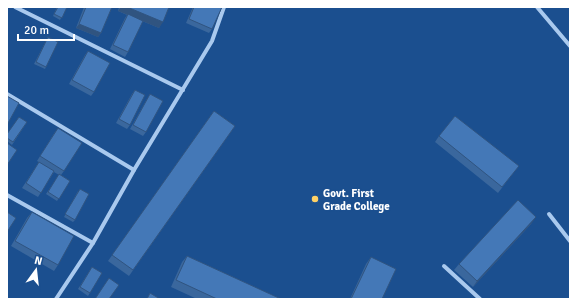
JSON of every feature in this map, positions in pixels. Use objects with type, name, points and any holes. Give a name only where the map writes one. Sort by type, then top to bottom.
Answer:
[{"type":"street","points":[[15,7],[183,90]]},
{"type":"street","points":[[56,299],[93,243],[134,170],[212,41],[224,7]]},
{"type":"street","points":[[537,7],[570,46]]},
{"type":"street","points":[[7,94],[134,170]]},
{"type":"street","points":[[7,195],[93,243]]},
{"type":"street","points":[[549,214],[570,241]]},
{"type":"street","points":[[444,266],[480,299]]},
{"type":"building","points":[[58,7],[67,7],[62,18],[54,14]]},
{"type":"building","points":[[86,7],[112,7],[101,33],[79,24]]},
{"type":"building","points":[[127,7],[169,7],[163,22]]},
{"type":"building","points":[[194,7],[222,7],[212,29],[189,19]]},
{"type":"building","points":[[128,14],[143,21],[128,52],[113,45]]},
{"type":"building","points":[[48,37],[58,42],[46,67],[36,62]]},
{"type":"building","points":[[88,51],[110,63],[94,92],[72,80]]},
{"type":"building","points":[[135,90],[145,95],[130,125],[119,119]]},
{"type":"building","points":[[150,94],[163,101],[146,132],[133,125]]},
{"type":"building","points":[[7,96],[19,103],[7,125]]},
{"type":"building","points":[[214,111],[235,126],[133,270],[112,255]]},
{"type":"building","points":[[455,116],[519,166],[502,187],[439,136]]},
{"type":"building","points":[[19,117],[27,122],[13,142],[7,138],[7,134]]},
{"type":"building","points":[[58,128],[82,143],[64,171],[40,156]]},
{"type":"building","points":[[7,143],[17,150],[7,165]]},
{"type":"building","points":[[39,162],[54,171],[41,193],[26,183]]},
{"type":"building","points":[[59,174],[70,181],[59,199],[48,192]]},
{"type":"building","points":[[80,189],[89,194],[75,220],[65,214]]},
{"type":"building","points":[[518,200],[536,217],[477,281],[459,264]]},
{"type":"building","points":[[7,212],[16,218],[7,232]]},
{"type":"building","points":[[32,212],[74,236],[58,265],[15,241]]},
{"type":"building","points":[[187,256],[281,299],[217,299],[176,280]]},
{"type":"building","points":[[371,257],[396,269],[382,299],[351,299]]},
{"type":"building","points":[[92,267],[102,273],[90,293],[80,287]]},
{"type":"building","points":[[109,278],[119,285],[109,299],[95,299]]},
{"type":"building","points":[[150,293],[160,299],[147,299]]},
{"type":"place","name":"Govt. First Grade College","points":[[315,199]]}]
